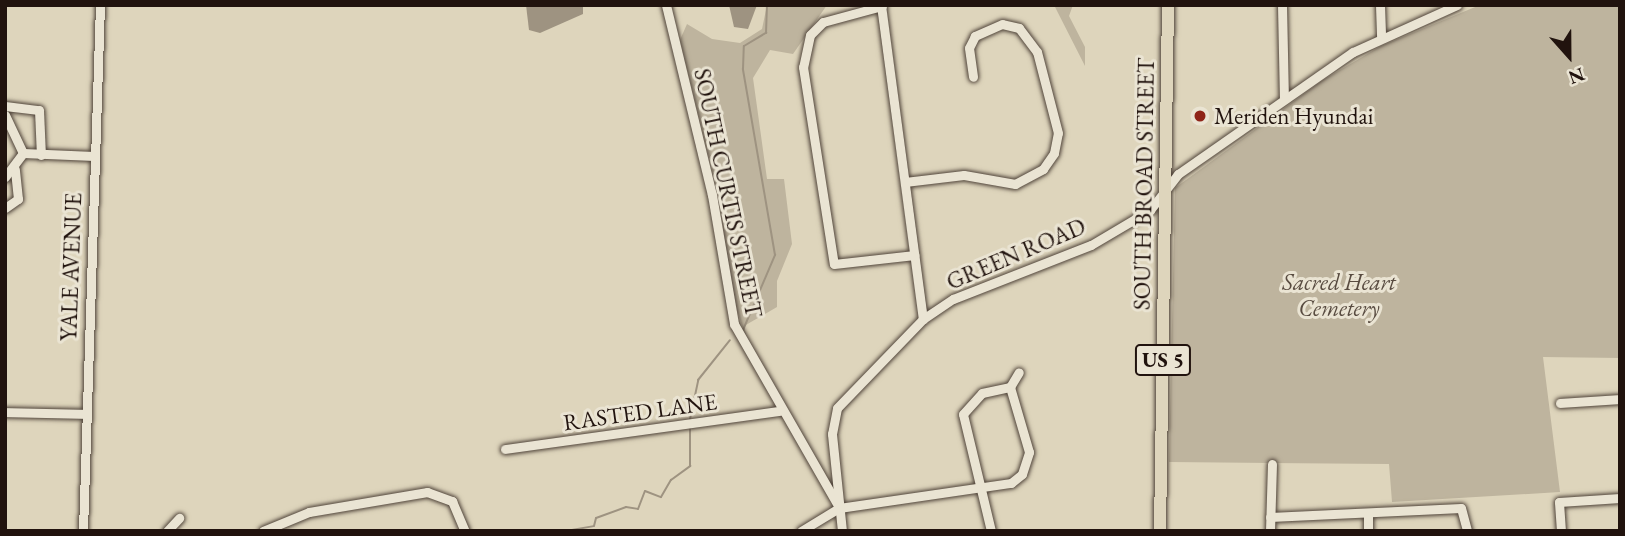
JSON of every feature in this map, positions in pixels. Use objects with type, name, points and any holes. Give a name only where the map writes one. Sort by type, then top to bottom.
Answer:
[{"type":"main road","name":"SOUTH BROAD STREET","points":[[1160,531],[1168,5]]},
{"type":"street","name":"YALE AVENUE","points":[[83,531],[100,5]]},
{"type":"street","name":"SOUTH CURTIS STREET","points":[[666,5],[712,195],[734,324],[779,411],[839,508],[842,531]]},
{"type":"street","points":[[1282,5],[1284,98]]},
{"type":"street","points":[[1380,5],[1381,38]]},
{"type":"street","name":"GREEN ROAD","points":[[839,508],[832,434],[836,408],[923,319],[953,299],[1091,246],[1150,210],[1165,188],[1284,98],[1381,38],[1457,5]]},
{"type":"street","points":[[914,255],[834,264],[803,67],[810,35],[823,22],[881,6],[923,319]]},
{"type":"street","points":[[905,182],[964,175],[1015,184],[1032,178],[1054,153],[1058,133],[1031,38],[1019,28],[987,27],[969,48],[973,77]]},
{"type":"street","points":[[5,106],[39,110],[41,155]]},
{"type":"street","points":[[5,116],[23,153]]},
{"type":"street","points":[[23,153],[94,156]]},
{"type":"street","points":[[5,177],[15,169],[23,153]]},
{"type":"street","points":[[5,208],[18,199],[15,169]]},
{"type":"street","points":[[801,531],[839,508],[1011,483],[1027,464],[1010,387],[1018,372]]},
{"type":"street","points":[[991,531],[983,488],[962,428],[963,415],[976,398],[1010,387]]},
{"type":"street","points":[[1560,402],[1620,399]]},
{"type":"street","name":"RASTED LANE","points":[[505,449],[690,426],[779,411]]},
{"type":"street","points":[[5,412],[86,414]]},
{"type":"street","points":[[1270,531],[1272,464]]},
{"type":"street","points":[[263,531],[309,512],[427,492],[452,501],[465,531]]},
{"type":"street","points":[[1561,531],[1559,502],[1620,498]]},
{"type":"street","points":[[1270,517],[1465,510],[1467,531]]},
{"type":"street","points":[[1368,515],[1368,531]]},
{"type":"street","points":[[167,531],[178,518]]},
{"type":"green space","points":[[767,5],[827,5],[793,54],[770,50],[753,78],[767,179],[784,179],[792,244],[777,281],[777,307],[744,326],[750,351],[730,288],[720,202],[680,40],[687,24],[712,39],[740,43],[762,29]]},
{"type":"green space","points":[[1054,5],[1073,5],[1069,16],[1085,47],[1085,66]]},
{"type":"green space","name":"Sacred Heart Cemetery","points":[[1480,5],[1620,5],[1620,358],[1543,357],[1560,492],[1392,502],[1389,464],[1169,462],[1175,188],[1323,80],[1381,46]]},
{"type":"shaded area","points":[[526,5],[583,5],[583,14],[540,33],[529,30]]},
{"type":"shaded area","points":[[729,5],[757,5],[748,29],[734,27]]},
{"type":"waterway","points":[[743,330],[775,255],[743,69],[744,46],[766,33],[767,5]]},
{"type":"waterway","points":[[690,419],[698,380],[730,340]]},
{"type":"waterway","points":[[566,531],[594,526],[596,518],[626,507],[638,509],[645,491],[661,497],[671,480],[690,466],[690,428]]},
{"type":"place","name":"Meriden Hyundai","points":[[1200,116]]}]
